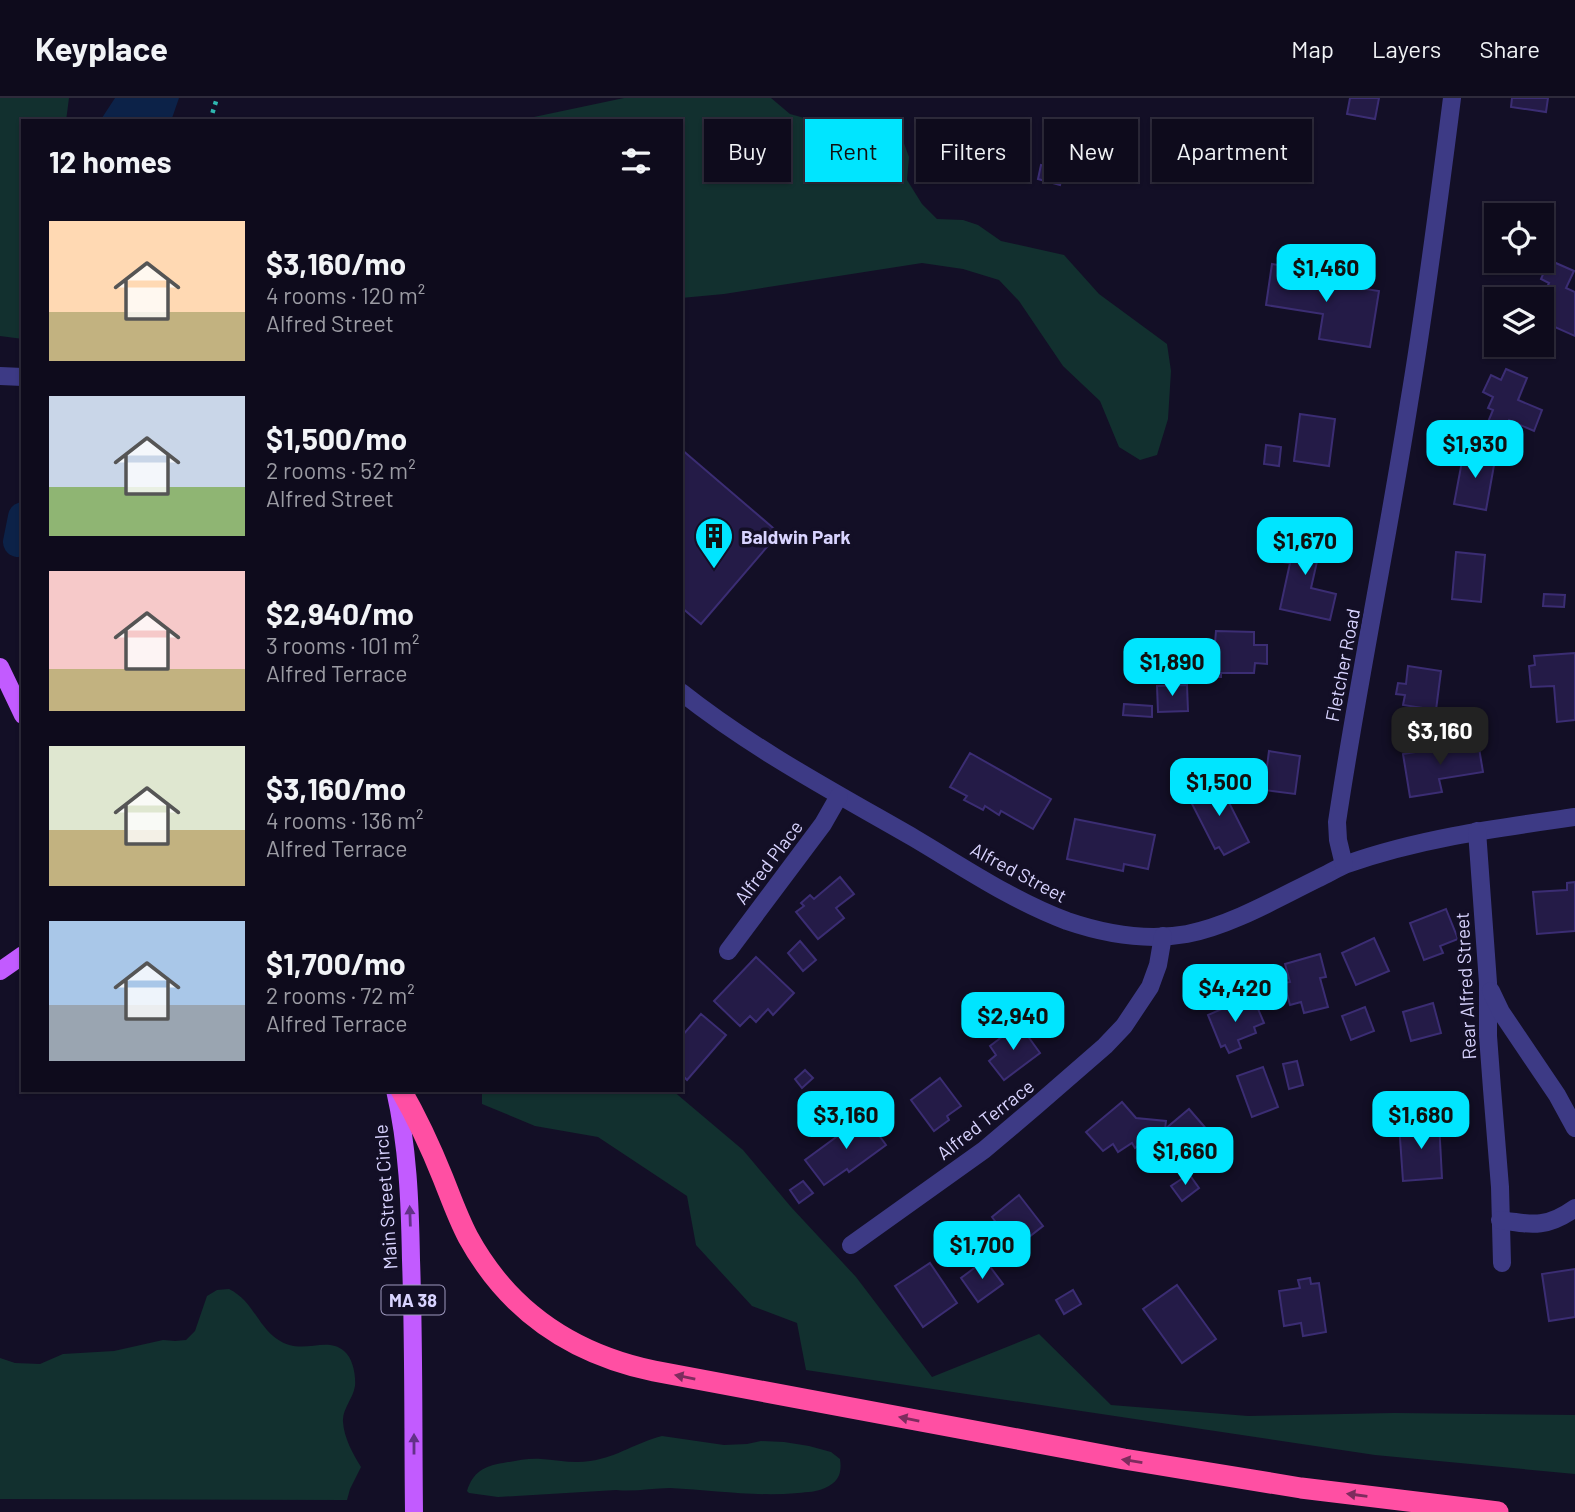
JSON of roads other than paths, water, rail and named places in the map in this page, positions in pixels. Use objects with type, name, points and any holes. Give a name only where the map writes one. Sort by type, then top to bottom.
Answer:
[{"type":"highway","points":[[402,1092],[431,1149],[468,1237],[496,1279],[543,1324],[565,1339],[607,1359],[654,1371],[1124,1460],[1301,1488],[1498,1512]]},
{"type":"main road","points":[[0,667],[21,711]]},
{"type":"main road","points":[[0,971],[21,956]]},
{"type":"main road","name":"Main Street Circle","points":[[395,1092],[409,1175],[414,1324],[414,1512]]},
{"type":"street","name":"Fletcher Road","points":[[1344,865],[1338,822],[1354,710],[1410,401],[1452,98]]},
{"type":"street","points":[[0,376],[21,377]]},
{"type":"street","name":"Alfred Street","points":[[683,694],[765,751],[1007,893],[1051,915],[1081,925],[1134,936],[1185,934],[1219,924],[1344,865],[1404,848],[1477,831],[1575,817]]},
{"type":"street","name":"Alfred Place","points":[[729,951],[822,824],[839,796]]},
{"type":"street","name":"Rear Alfred Street","points":[[1477,831],[1488,983],[1488,1036],[1500,1187],[1502,1264]]},
{"type":"street","name":"Alfred Terrace","points":[[851,1245],[984,1150],[1105,1046],[1129,1018],[1150,987],[1158,965],[1163,936]]},
{"type":"street","points":[[1488,983],[1501,1012],[1557,1095],[1575,1128]]},
{"type":"street","points":[[1500,1220],[1542,1224],[1560,1219],[1575,1208]]},
{"type":"water","points":[[115,98],[179,98],[172,119],[101,119]]},
{"type":"waterway","points":[[18,542],[21,527]]},
{"type":"place","name":"Baldwin Park","points":[[714,570]]}]
